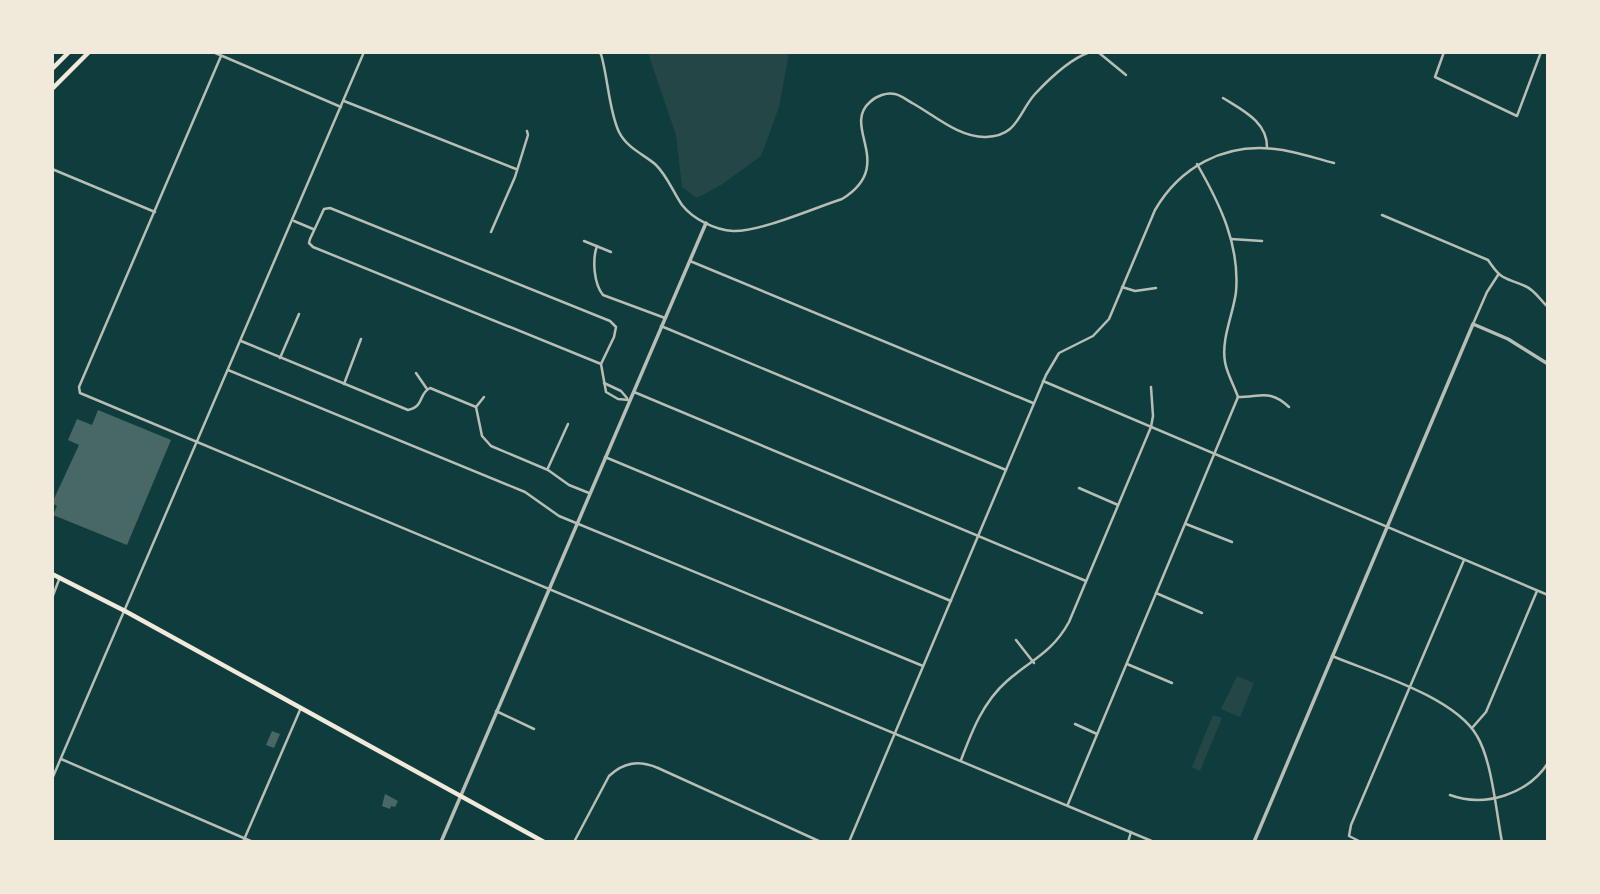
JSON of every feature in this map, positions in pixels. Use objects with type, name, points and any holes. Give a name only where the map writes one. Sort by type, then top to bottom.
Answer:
[{"type":"main road","points":[[52,69],[69,52]]},
{"type":"main road","points":[[52,89],[89,52]]},
{"type":"main road","points":[[52,574],[125,611],[544,842]]},
{"type":"street","points":[[214,52],[341,107]]},
{"type":"street","points":[[52,779],[364,52]]},
{"type":"street","points":[[598,52],[608,78],[619,132],[628,144],[656,165],[683,206],[706,223],[733,231],[755,228],[842,200],[854,192],[863,179],[869,159],[860,128],[862,114],[868,103],[881,95],[896,94],[966,134],[993,136],[1012,128],[1035,94],[1079,56],[1090,52]]},
{"type":"street","points":[[1098,52],[1126,75]]},
{"type":"street","points":[[1444,52],[1435,77],[1517,116],[1542,52]]},
{"type":"street","points":[[221,56],[79,387],[80,393],[1154,842]]},
{"type":"street","points":[[1223,98],[1258,123],[1266,136],[1267,148]]},
{"type":"street","points":[[344,101],[516,169]]},
{"type":"street","points":[[491,232],[515,177],[527,131]]},
{"type":"street","points":[[849,842],[1043,381],[1059,353],[1093,336],[1108,319],[1154,210],[1163,196],[1180,176],[1197,164],[1231,151],[1267,148],[1334,163]]},
{"type":"street","points":[[1068,805],[1238,397],[1227,371],[1224,352],[1236,292],[1231,239],[1220,206],[1197,164]]},
{"type":"street","points":[[52,169],[155,212]]},
{"type":"street","points":[[601,364],[313,247],[310,243],[313,229],[321,213],[330,208],[614,324],[614,337],[601,364],[604,383],[609,396],[629,400]]},
{"type":"street","points":[[1382,215],[1488,260],[1498,275],[1509,282],[1526,286],[1548,307]]},
{"type":"street","points":[[293,220],[313,229]]},
{"type":"street","points":[[441,842],[706,223]]},
{"type":"street","points":[[1231,239],[1262,241]]},
{"type":"street","points":[[584,242],[611,252]]},
{"type":"street","points":[[597,247],[594,255],[598,289],[603,295],[665,318]]},
{"type":"street","points":[[690,261],[1034,403]]},
{"type":"street","points":[[1254,842],[1473,324],[1498,275]]},
{"type":"street","points":[[1122,287],[1135,291],[1156,288]]},
{"type":"street","points":[[281,358],[299,314]]},
{"type":"street","points":[[1473,324],[1508,339],[1548,364]]},
{"type":"street","points":[[662,326],[1006,470]]},
{"type":"street","points":[[344,384],[361,339]]},
{"type":"street","points":[[241,341],[408,410],[421,403],[427,389]]},
{"type":"street","points":[[228,370],[525,492],[546,508],[577,523],[923,666]]},
{"type":"street","points":[[416,373],[427,389]]},
{"type":"street","points":[[1043,381],[1548,595]]},
{"type":"street","points":[[604,383],[621,391],[629,400]]},
{"type":"street","points":[[961,761],[979,716],[988,702],[1008,680],[1034,663],[1059,638],[1069,622],[1151,427],[1151,387]]},
{"type":"street","points":[[427,389],[476,407]]},
{"type":"street","points":[[633,391],[1086,580]]},
{"type":"street","points":[[1238,397],[1272,395],[1289,407]]},
{"type":"street","points":[[476,407],[484,397]]},
{"type":"street","points":[[476,407],[482,436],[491,446],[548,470],[569,485],[589,494]]},
{"type":"street","points":[[548,470],[568,424]]},
{"type":"street","points":[[605,457],[951,601]]},
{"type":"street","points":[[1079,488],[1118,505]]},
{"type":"street","points":[[1186,524],[1232,542]]},
{"type":"street","points":[[1361,842],[1349,836],[1351,825],[1464,560]]},
{"type":"street","points":[[52,585],[60,577]]},
{"type":"street","points":[[52,598],[60,577]]},
{"type":"street","points":[[1472,728],[1486,712],[1537,591]]},
{"type":"street","points":[[1156,593],[1202,612]]},
{"type":"street","points":[[1016,640],[1034,663]]},
{"type":"street","points":[[1332,656],[1448,706],[1472,728],[1487,760],[1502,842]]},
{"type":"street","points":[[1127,664],[1172,683]]},
{"type":"street","points":[[244,840],[300,709]]},
{"type":"street","points":[[496,711],[534,729]]},
{"type":"street","points":[[1075,724],[1097,734]]},
{"type":"street","points":[[61,759],[253,842]]},
{"type":"street","points":[[574,842],[609,776],[616,769],[638,762],[658,768],[821,842]]},
{"type":"street","points":[[1450,795],[1476,801],[1520,791],[1539,776],[1548,763]]},
{"type":"street","points":[[1128,842],[1131,832]]},
{"type":"shaded area","points":[[648,53],[789,53],[779,107],[761,156],[721,185],[697,198],[682,187],[676,135]]},
{"type":"shaded area","points":[[1237,676],[1254,683],[1240,717],[1221,709]]},
{"type":"shaded area","points":[[1213,715],[1222,718],[1200,771],[1192,767]]},
{"type":"building","points":[[98,410],[171,440],[127,545],[53,515],[57,506],[52,503],[79,445],[68,440],[77,419],[92,425]]},
{"type":"building","points":[[272,731],[280,734],[274,748],[266,745]]},
{"type":"building","points":[[385,794],[398,801],[395,807],[391,806],[390,809],[382,806]]}]
